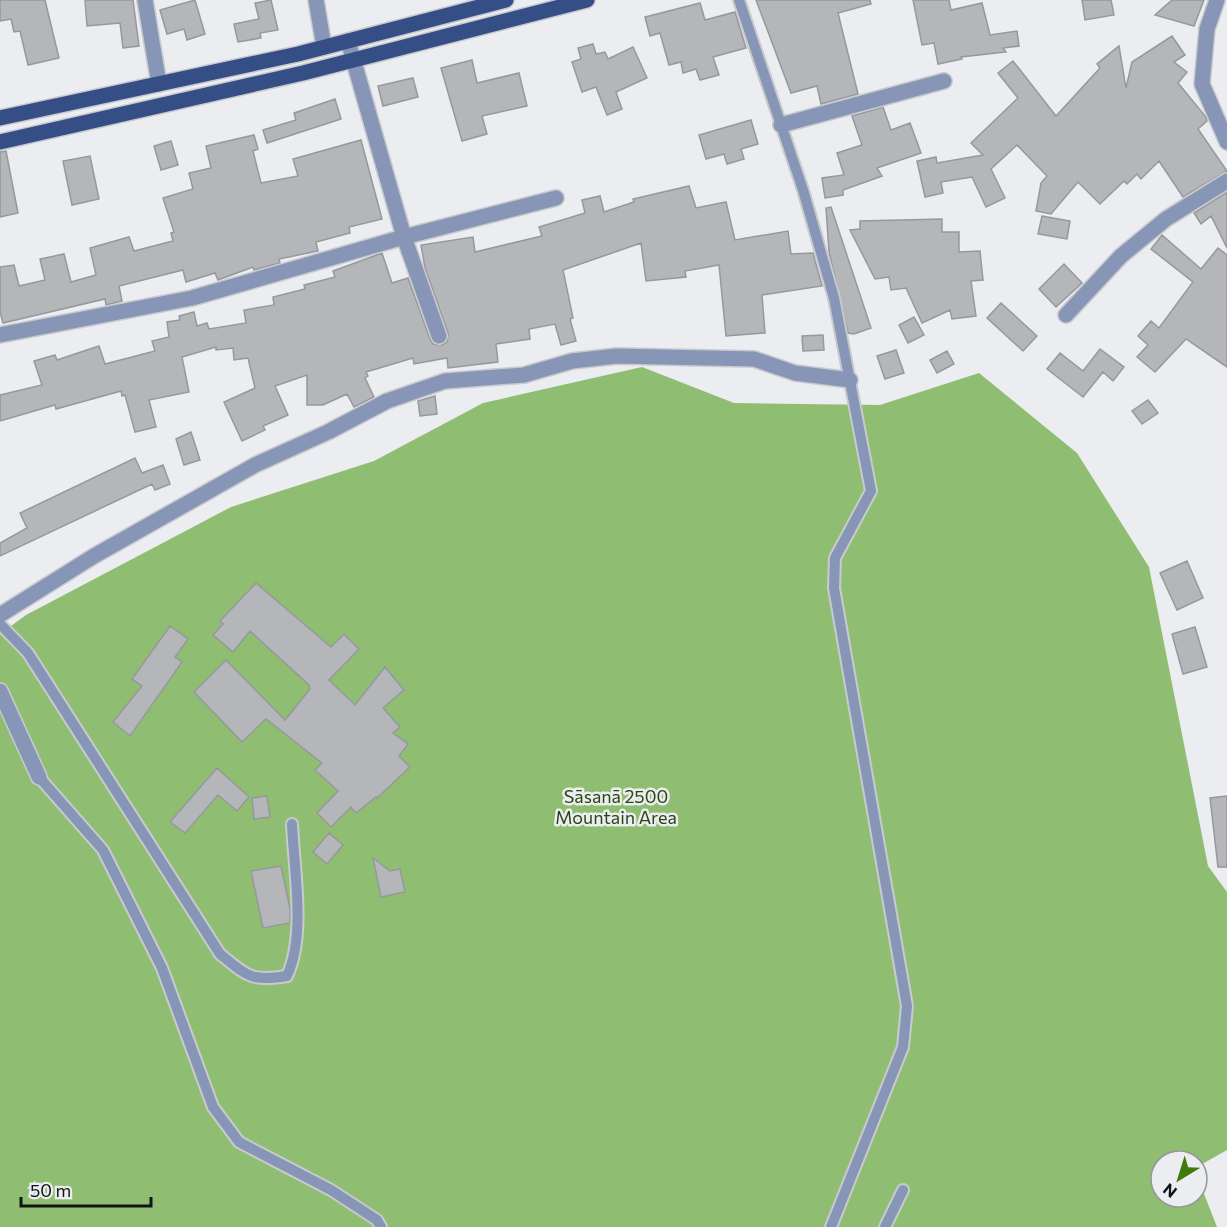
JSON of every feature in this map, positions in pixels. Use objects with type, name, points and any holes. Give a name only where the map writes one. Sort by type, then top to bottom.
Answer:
[{"type":"main road","points":[[0,118],[324,47],[506,0]]},
{"type":"main road","points":[[0,142],[353,60],[547,5],[587,0]]},
{"type":"street","points":[[146,0],[159,84]]},
{"type":"street","points":[[316,0],[324,47]]},
{"type":"street","points":[[1217,0],[1207,28],[1202,84],[1227,142]]},
{"type":"street","points":[[348,41],[404,237],[439,336]]},
{"type":"street","points":[[781,125],[944,81]]},
{"type":"street","points":[[1066,315],[1120,256],[1166,219],[1227,181]]},
{"type":"street","points":[[0,334],[192,298],[404,237],[556,198]]},
{"type":"street","points":[[0,615],[94,556],[255,465],[387,401],[446,381],[524,375],[572,361],[617,356],[754,359],[795,374],[849,380]]},
{"type":"street","points":[[0,691],[39,777]]},
{"type":"lane","points":[[739,0],[781,125],[834,298],[871,491],[835,558],[834,588],[907,1006],[903,1047],[831,1227]]},
{"type":"lane","points":[[0,624],[28,653],[219,954],[246,976],[268,979],[287,976],[295,959],[296,904],[292,824]]},
{"type":"lane","points":[[39,777],[103,850],[162,968],[213,1107],[239,1142],[331,1190],[377,1220],[381,1227]]},
{"type":"lane","points":[[885,1227],[903,1190]]},
{"type":"green space","name":"Sāsanā 2500 Mountain Area","points":[[642,367],[734,403],[880,405],[979,373],[1077,453],[1149,567],[1208,866],[1227,892],[1227,1150],[1209,1160],[1209,1149],[1149,1149],[1149,1209],[1209,1209],[1209,1207],[1217,1227],[0,1227],[0,634],[26,615],[231,507],[374,461],[483,403]]},
{"type":"building","points":[[0,0],[45,0],[59,58],[28,65],[20,31],[14,32],[11,19],[0,21]]},
{"type":"building","points":[[85,0],[133,0],[139,46],[123,48],[120,23],[87,26]]},
{"type":"building","points":[[195,0],[205,34],[187,40],[184,29],[167,34],[160,10]]},
{"type":"building","points":[[271,0],[278,30],[260,33],[261,38],[238,42],[234,24],[259,19],[255,3]]},
{"type":"building","points":[[756,0],[870,0],[871,4],[838,13],[858,94],[821,104],[817,86],[791,93]]},
{"type":"building","points":[[913,0],[949,0],[951,10],[982,3],[990,35],[1017,31],[1019,46],[1003,48],[1006,52],[961,57],[962,59],[938,64],[934,43],[922,45]]},
{"type":"building","points":[[1082,0],[1111,0],[1114,15],[1085,20]]},
{"type":"building","points":[[1172,0],[1204,0],[1194,26],[1155,15]]},
{"type":"building","points":[[700,3],[705,20],[735,12],[746,48],[713,57],[719,75],[700,80],[696,69],[683,73],[681,62],[669,65],[660,33],[650,36],[645,17]]},
{"type":"building","points":[[1172,36],[1185,55],[1174,62],[1187,72],[1178,83],[1206,117],[1207,121],[1198,129],[1227,171],[1183,197],[1159,161],[1141,179],[1137,174],[1127,184],[1124,181],[1100,204],[1078,182],[1051,214],[1036,211],[1041,183],[1047,176],[1017,145],[991,169],[1005,198],[986,207],[972,177],[941,182],[943,193],[925,197],[917,161],[936,157],[937,163],[983,155],[971,143],[1018,98],[998,73],[1013,61],[1056,116],[1100,68],[1097,64],[1119,46],[1126,88],[1132,62]]},
{"type":"building","points":[[593,44],[596,54],[605,52],[608,59],[633,47],[647,78],[616,92],[622,109],[607,115],[596,87],[582,92],[572,62],[581,59],[578,48]]},
{"type":"building","points":[[472,60],[477,83],[519,73],[527,106],[482,116],[487,134],[462,141],[441,68]]},
{"type":"building","points":[[413,78],[418,97],[383,106],[378,86]]},
{"type":"building","points":[[335,99],[341,119],[267,143],[263,130],[296,120],[294,113]]},
{"type":"building","points":[[883,107],[891,130],[910,123],[921,153],[877,168],[882,176],[843,190],[843,195],[825,198],[822,178],[844,175],[837,153],[862,145],[852,116]]},
{"type":"building","points":[[751,120],[758,144],[741,149],[744,159],[727,164],[724,154],[706,159],[699,135]]},
{"type":"building","points":[[254,135],[258,149],[253,151],[261,183],[298,176],[293,159],[361,140],[382,219],[349,227],[350,233],[316,242],[318,251],[279,259],[280,263],[254,270],[253,267],[218,280],[215,273],[186,282],[183,270],[119,286],[122,301],[106,305],[105,299],[3,323],[0,312],[0,267],[14,265],[19,286],[45,280],[40,259],[64,254],[71,282],[96,275],[90,248],[129,237],[134,251],[173,241],[171,233],[174,232],[163,198],[193,189],[189,173],[211,168],[206,146]]},
{"type":"building","points":[[171,141],[178,165],[161,170],[154,146]]},
{"type":"building","points":[[6,151],[18,213],[0,217],[0,152]]},
{"type":"building","points":[[90,156],[99,199],[72,205],[63,161]]},
{"type":"building","points":[[689,186],[696,208],[726,202],[735,240],[788,231],[791,254],[813,253],[822,286],[762,295],[765,333],[726,336],[719,265],[685,271],[686,277],[646,281],[641,243],[563,270],[573,318],[570,319],[576,341],[561,345],[555,324],[529,329],[530,339],[496,344],[498,362],[448,368],[447,358],[414,364],[413,358],[366,372],[368,376],[365,378],[374,397],[354,407],[347,394],[323,405],[307,405],[307,375],[275,386],[288,415],[263,426],[265,430],[242,441],[224,402],[255,388],[248,358],[234,360],[233,348],[216,350],[216,347],[182,357],[189,392],[149,400],[156,427],[135,432],[125,395],[122,396],[121,391],[56,409],[55,405],[0,421],[0,395],[42,385],[34,361],[55,355],[57,360],[99,346],[105,364],[155,351],[152,341],[169,337],[167,322],[180,320],[179,316],[194,312],[197,326],[207,323],[209,329],[246,323],[244,310],[274,305],[273,297],[305,289],[304,285],[335,277],[333,271],[382,253],[392,283],[408,278],[430,339],[433,344],[442,345],[447,342],[448,333],[425,268],[421,245],[473,237],[475,252],[542,236],[539,227],[585,213],[582,200],[600,196],[604,212],[634,202],[633,199]]},
{"type":"building","points":[[1227,192],[1227,248],[1211,216],[1201,224],[1194,213]]},
{"type":"building","points":[[831,207],[871,328],[854,334],[848,333],[829,252],[826,208]]},
{"type":"building","points":[[1042,216],[1070,221],[1067,239],[1038,234]]},
{"type":"building","points":[[942,219],[942,232],[959,232],[959,252],[980,251],[983,280],[971,281],[976,316],[952,319],[950,310],[922,323],[906,288],[891,290],[889,277],[875,279],[850,230],[860,229],[860,221]]},
{"type":"building","points":[[1162,235],[1201,269],[1218,248],[1227,255],[1227,367],[1186,339],[1155,372],[1137,357],[1148,345],[1138,336],[1151,321],[1159,328],[1193,282],[1151,249]]},
{"type":"building","points":[[1064,264],[1082,283],[1056,307],[1039,289]]},
{"type":"building","points":[[1001,303],[1037,336],[1023,351],[987,318]]},
{"type":"building","points":[[914,317],[924,335],[908,343],[899,325]]},
{"type":"building","points":[[823,335],[824,350],[803,351],[802,336]]},
{"type":"building","points":[[1100,349],[1124,367],[1113,381],[1103,372],[1083,397],[1047,369],[1060,353],[1083,371]]},
{"type":"building","points":[[896,350],[904,373],[885,379],[877,356]]},
{"type":"building","points":[[947,351],[954,364],[937,373],[930,360]]},
{"type":"building","points":[[435,396],[437,414],[420,416],[418,401]]},
{"type":"building","points":[[1148,400],[1158,413],[1142,424],[1132,411]]},
{"type":"building","points":[[191,432],[200,460],[184,465],[176,439]]},
{"type":"building","points":[[135,458],[142,473],[163,465],[170,484],[155,490],[152,484],[0,556],[0,543],[27,528],[20,513]]},
{"type":"building","points":[[1187,561],[1203,598],[1177,610],[1160,573]]},
{"type":"building","points":[[256,583],[331,647],[344,634],[359,649],[329,680],[355,705],[385,667],[404,690],[383,708],[400,727],[393,733],[408,744],[399,756],[410,767],[377,798],[356,813],[351,807],[331,827],[317,813],[338,791],[315,770],[322,763],[266,719],[242,742],[194,692],[226,660],[285,720],[310,689],[309,685],[250,631],[233,652],[213,635],[223,624],[220,621]]},
{"type":"building","points":[[170,626],[188,639],[175,657],[182,662],[130,736],[113,722],[142,686],[132,679]]},
{"type":"building","points":[[1195,627],[1207,667],[1183,674],[1172,634]]},
{"type":"building","points":[[217,768],[249,797],[237,811],[218,795],[185,833],[170,822]]},
{"type":"building","points":[[267,796],[270,817],[254,819],[252,798]]},
{"type":"building","points":[[1227,796],[1227,867],[1218,867],[1210,798]]},
{"type":"building","points":[[329,833],[343,845],[327,864],[313,852]]},
{"type":"building","points":[[373,858],[390,871],[400,869],[405,892],[381,897]]},
{"type":"building","points":[[281,866],[290,908],[290,923],[263,928],[251,871]]}]
